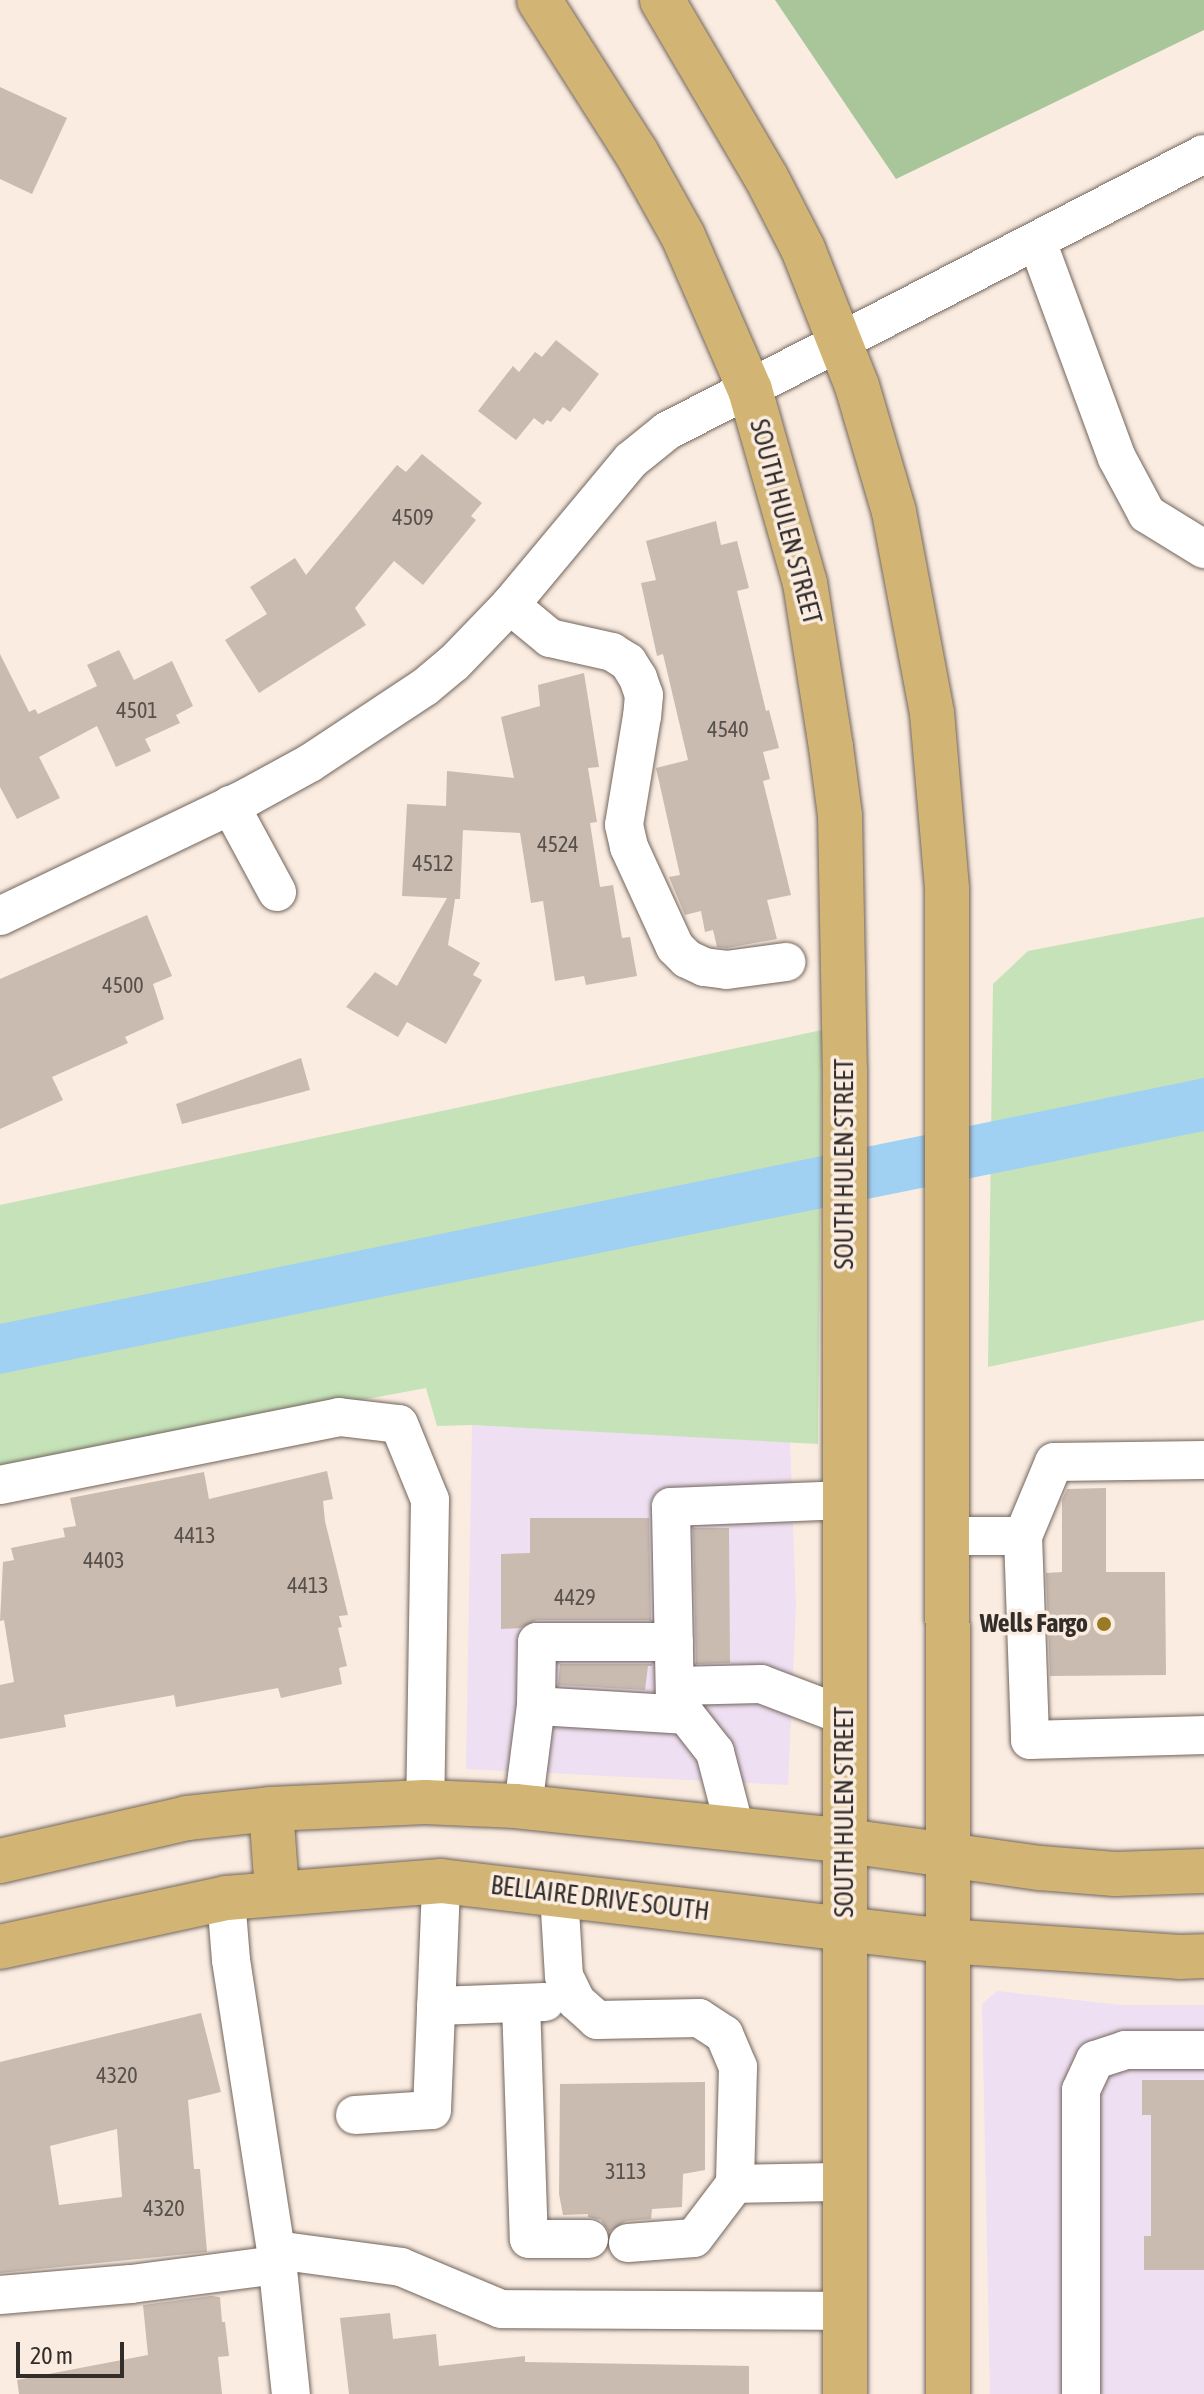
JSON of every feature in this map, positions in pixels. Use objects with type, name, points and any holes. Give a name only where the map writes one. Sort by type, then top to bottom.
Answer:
[{"type":"main road","name":"SOUTH HULEN STREET","points":[[539,0],[636,152],[683,236],[750,390],[786,506],[805,583],[840,815],[845,1070],[845,2394]]},
{"type":"main road","points":[[662,0],[766,177],[803,249],[841,343],[861,398],[894,512],[932,713],[946,874],[948,2394]]},
{"type":"main road","points":[[0,1861],[187,1818],[271,1809],[425,1802],[523,1807],[847,1841],[1040,1868],[1115,1874],[1204,1871]]},
{"type":"main road","points":[[271,1809],[277,1891]]},
{"type":"main road","name":"BELLAIRE DRIVE SOUTH","points":[[0,1947],[226,1898],[277,1891],[441,1881],[946,1941],[1179,1957],[1204,1956]]},
{"type":"street","points":[[0,916],[310,763],[425,687],[454,663],[510,605],[631,460],[667,431],[1204,154]]},
{"type":"street","points":[[1037,241],[1117,458],[1139,500],[1147,514],[1204,549]]},
{"type":"street","points":[[510,605],[550,638],[612,652],[628,662],[638,678],[644,695],[624,825],[629,847],[675,947],[687,959],[704,967],[727,970],[786,962]]},
{"type":"street","points":[[230,805],[277,892]]},
{"type":"street","points":[[0,1485],[339,1417],[399,1424],[430,1500],[425,1802]]},
{"type":"street","points":[[1204,1460],[1054,1462],[1023,1536],[1030,1740],[1204,1735]]},
{"type":"street","points":[[735,1829],[715,1752],[680,1700],[674,1642],[671,1507],[846,1500]]},
{"type":"street","points":[[946,1536],[1023,1536]]},
{"type":"street","points":[[523,1807],[536,1706],[537,1642],[674,1642]]},
{"type":"street","points":[[536,1706],[680,1700],[761,1684],[845,1716]]},
{"type":"street","points":[[355,2115],[432,2110],[441,1881]]},
{"type":"street","points":[[559,1893],[564,1976],[576,2001],[597,2020],[699,2018],[724,2034],[738,2067],[735,2184],[694,2238],[628,2243]]},
{"type":"street","points":[[226,1898],[231,1960],[277,2258],[291,2394]]},
{"type":"street","points":[[436,2006],[576,2001]]},
{"type":"street","points":[[521,2003],[529,2239],[589,2239]]},
{"type":"street","points":[[1081,2394],[1081,2090],[1095,2060],[1125,2050],[1204,2050]]},
{"type":"street","points":[[735,2184],[844,2182]]},
{"type":"street","points":[[0,2295],[131,2284],[277,2258],[401,2267],[501,2309],[846,2311]]},
{"type":"shaded area","points":[[472,1425],[790,1442],[796,1607],[788,1785],[466,1769]]},
{"type":"shaded area","points":[[997,1991],[1121,2005],[1204,2005],[1204,2394],[990,2394],[982,2004]]},
{"type":"green space","points":[[775,0],[1204,0],[1204,30],[896,179]]},
{"type":"green space","points":[[1204,917],[1204,1320],[988,1367],[993,984],[1028,951]]},
{"type":"green space","points":[[822,1030],[818,1444],[472,1425],[437,1426],[426,1388],[0,1467],[0,1205]]},
{"type":"water","points":[[1204,1078],[1204,1131],[0,1374],[0,1324]]},
{"type":"building","points":[[0,87],[67,118],[32,194],[0,179]]},
{"type":"building","points":[[556,340],[599,374],[570,412],[563,407],[551,422],[547,420],[543,425],[534,418],[516,440],[478,411],[513,366],[519,372],[535,352],[542,357]]},
{"type":"building","points":[[422,454],[482,503],[471,516],[476,520],[423,585],[394,561],[355,608],[366,625],[259,693],[225,640],[267,614],[250,587],[295,558],[306,575],[397,465],[406,472]]},
{"type":"building","points":[[716,521],[721,545],[737,541],[749,588],[737,591],[766,711],[769,710],[779,748],[763,752],[770,779],[763,781],[791,895],[767,900],[777,939],[727,948],[717,947],[713,930],[705,932],[701,911],[685,915],[669,877],[680,875],[656,768],[688,760],[663,654],[657,656],[641,583],[656,580],[646,541]]},
{"type":"building","points":[[119,650],[134,680],[172,661],[193,706],[176,715],[180,723],[145,739],[151,751],[116,767],[97,726],[39,757],[60,798],[17,819],[0,787],[0,654],[29,712],[35,709],[38,714],[97,686],[87,665]]},
{"type":"building","points":[[584,673],[599,767],[588,768],[597,822],[590,823],[600,887],[613,885],[622,938],[630,937],[637,976],[586,985],[584,976],[555,981],[543,901],[531,903],[520,833],[463,830],[460,899],[455,899],[448,945],[480,963],[473,975],[482,980],[446,1044],[407,1022],[398,1037],[346,1007],[375,972],[397,986],[447,898],[402,896],[407,804],[446,806],[447,771],[514,778],[501,717],[540,706],[538,685]]},
{"type":"building","points":[[147,915],[172,976],[153,984],[164,1019],[125,1037],[128,1043],[52,1077],[63,1100],[0,1129],[0,979]]},
{"type":"building","points":[[301,1058],[310,1090],[182,1124],[176,1104]]},
{"type":"building","points":[[327,1471],[333,1499],[323,1501],[325,1521],[348,1615],[339,1616],[342,1627],[338,1628],[347,1666],[339,1668],[342,1684],[281,1698],[278,1688],[176,1707],[174,1695],[64,1715],[66,1727],[0,1739],[0,1685],[14,1682],[4,1620],[0,1621],[3,1562],[14,1560],[11,1548],[65,1537],[63,1528],[76,1526],[70,1498],[204,1472],[209,1499]]},
{"type":"building","name":"Wells Fargo","points":[[1106,1488],[1106,1572],[1165,1572],[1166,1675],[1050,1676],[1046,1573],[1062,1572],[1062,1500],[1067,1489]]},
{"type":"building","points":[[530,1518],[649,1518],[651,1620],[537,1620],[520,1628],[501,1629],[501,1554],[530,1553]]},
{"type":"building","points":[[693,1528],[729,1528],[730,1663],[696,1664]]},
{"type":"building","points":[[560,1664],[652,1666],[648,1666],[645,1690],[558,1685]]},
{"type":"building","points":[[201,2013],[221,2092],[188,2100],[194,2169],[200,2169],[207,2252],[0,2273],[0,2062]],"holes":[[[117,2129],[122,2197],[59,2205],[50,2146]]]},
{"type":"building","points":[[1142,2080],[1204,2080],[1204,2270],[1144,2270],[1144,2236],[1151,2236],[1151,2115],[1142,2115]]},
{"type":"building","points":[[705,2082],[705,2170],[683,2174],[682,2207],[652,2209],[651,2219],[626,2221],[609,2232],[601,2220],[588,2217],[588,2214],[563,2215],[559,2194],[560,2084]]},
{"type":"building","points":[[220,2297],[229,2356],[218,2357],[222,2394],[19,2394],[17,2380],[148,2355],[143,2305]]},
{"type":"building","points":[[390,2313],[393,2339],[436,2334],[439,2366],[525,2356],[525,2362],[749,2366],[749,2394],[349,2394],[340,2318]]},
{"type":"place","name":"Wells Fargo","points":[[1104,1624]]}]
